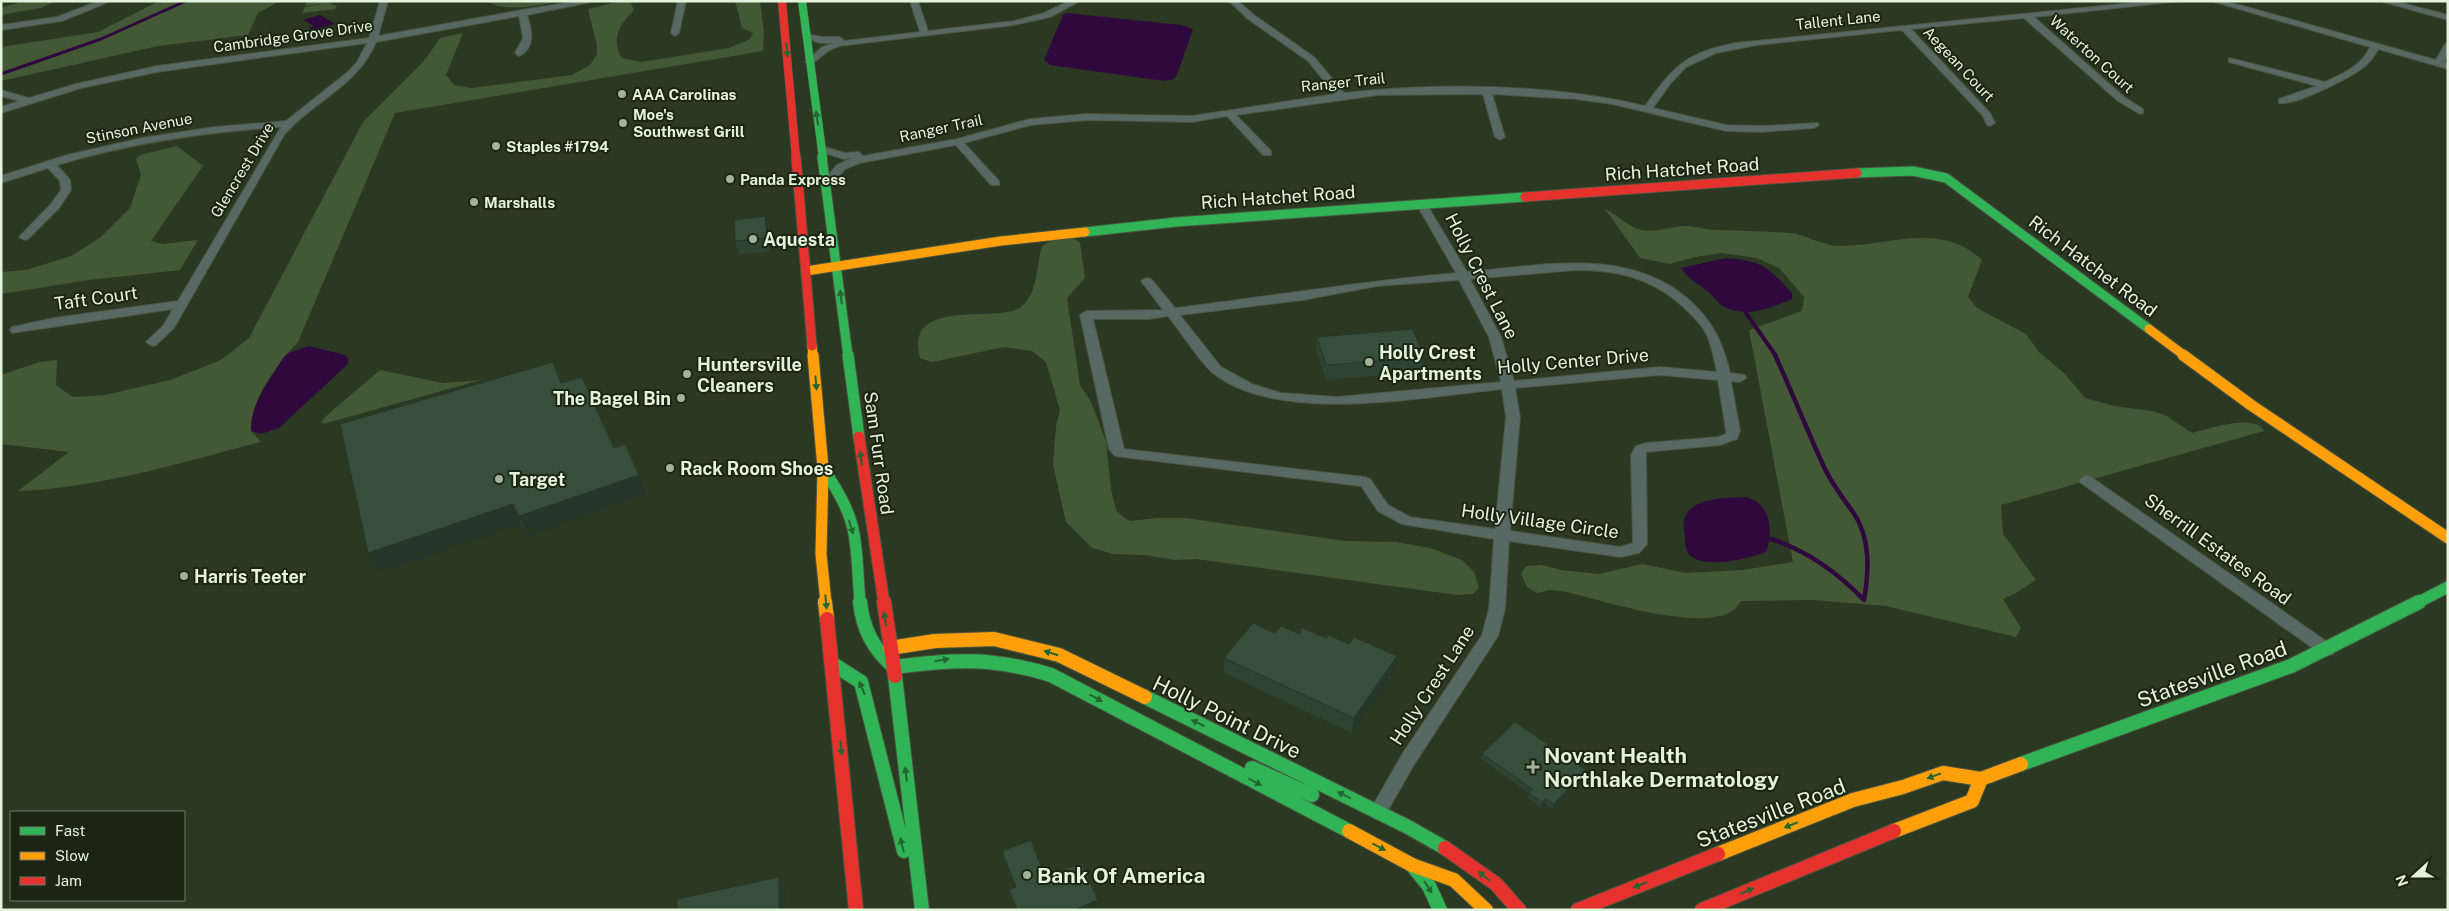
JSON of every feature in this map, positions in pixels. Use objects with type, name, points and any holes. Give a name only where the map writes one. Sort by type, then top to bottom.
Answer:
[{"type":"main road","points":[[782,1],[823,468],[821,554],[856,910]]},
{"type":"main road","name":"Sam Furr Road","points":[[800,1],[862,463],[894,667],[920,910]]},
{"type":"main road","name":"Rich Hatchet Road","points":[[806,271],[1001,241],[1246,216],[1918,170],[1939,174],[2251,405],[2448,538]]},
{"type":"main road","points":[[823,468],[842,498],[854,533],[864,618],[870,640],[875,648],[894,667],[946,659],[1005,660],[1031,667],[1066,681],[1412,865],[1445,873],[1463,885],[1486,910]]},
{"type":"main road","name":"Statesville Road","points":[[1578,910],[1852,800],[1903,787],[1944,773],[1981,779],[2291,666],[2327,650],[2448,587]]},
{"type":"main road","name":"Holly Point Drive","points":[[890,648],[934,641],[994,639],[1059,655],[1378,812],[1454,854],[1484,875],[1519,910]]},
{"type":"main road","points":[[833,664],[861,682],[865,692],[920,910]]},
{"type":"main road","points":[[1161,733],[1275,777],[1323,800]]},
{"type":"main road","points":[[1702,910],[1802,867],[1972,801],[1981,779]]},
{"type":"main road","points":[[1353,813],[1370,817],[1378,812]]},
{"type":"main road","points":[[1412,865],[1429,886],[1440,910]]},
{"type":"street","points":[[1,28],[59,19],[107,1]]},
{"type":"street","name":"Glencrest Drive","points":[[152,342],[168,328],[272,145],[287,124],[357,68],[371,40],[384,1]]},
{"type":"street","name":"Cambridge Grove Drive","points":[[1,110],[79,86],[157,69],[371,40],[592,1]]},
{"type":"street","points":[[675,32],[682,1]]},
{"type":"street","points":[[914,1],[925,33]]},
{"type":"street","points":[[806,35],[820,40],[856,40],[925,33],[1027,20],[1055,12],[1076,1]]},
{"type":"street","points":[[1233,1],[1251,17],[1311,59],[1341,95]]},
{"type":"street","name":"Tallent Lane","points":[[1647,110],[1675,72],[1689,60],[1713,50],[1757,42],[2177,1]]},
{"type":"street","points":[[2215,1],[2443,65],[2448,46]]},
{"type":"street","points":[[2384,1],[2448,18]]},
{"type":"street","points":[[519,53],[527,43],[528,36],[527,25],[522,12]]},
{"type":"street","name":"Waterton Court","points":[[2026,16],[2121,99],[2140,111]]},
{"type":"street","name":"Aegean Court","points":[[1904,27],[1987,114],[1990,123]]},
{"type":"street","points":[[809,62],[829,47],[856,40]]},
{"type":"street","points":[[2282,101],[2299,97],[2363,64],[2375,46]]},
{"type":"street","points":[[2232,60],[2324,85]]},
{"type":"street","name":"Ranger Trail","points":[[821,149],[844,156],[878,155],[958,142],[1016,125],[1056,118],[1103,117],[1173,120],[1230,114],[1341,95],[1405,90],[1487,91],[1594,98],[1726,128],[1762,129],[1814,125]]},
{"type":"street","points":[[1487,91],[1500,137]]},
{"type":"street","points":[[1,93],[28,101]]},
{"type":"street","points":[[1,99],[16,105]]},
{"type":"street","points":[[1230,114],[1267,153]]},
{"type":"street","name":"Stinson Avenue","points":[[1,180],[50,164],[118,146],[222,128],[287,124]]},
{"type":"street","points":[[958,142],[995,182]]},
{"type":"street","name":"Ranger Trail","points":[[826,184],[841,167],[878,155]]},
{"type":"street","points":[[24,237],[55,206],[66,190],[65,180],[50,164]]},
{"type":"street","name":"Holly Crest Lane","points":[[1378,812],[1408,758],[1490,636],[1497,609],[1513,416],[1508,384],[1495,337],[1422,205]]},
{"type":"street","name":"Holly Village Circle","points":[[1614,267],[1644,275],[1673,291],[1708,326],[1718,353],[1733,432],[1732,436],[1720,441],[1647,447],[1641,450],[1638,455],[1640,544],[1637,548],[1620,552],[1418,524],[1396,517],[1376,502],[1370,487],[1365,482],[1120,453],[1116,449],[1086,315],[1149,315],[1171,312],[1294,297],[1377,283],[1614,267]]},
{"type":"street","name":"Holly Center Drive","points":[[1147,280],[1217,370],[1236,382],[1269,395],[1306,400],[1337,401],[1508,384],[1660,372],[1740,378]]},
{"type":"street","name":"Taft Court","points":[[16,330],[54,322],[181,304]]},
{"type":"street","name":"Sherrill Estates Road","points":[[2086,480],[2327,650]]},
{"type":"green space","points":[[23,1],[55,1],[41,8],[1,15],[1,8]]},
{"type":"green space","points":[[159,1],[280,1],[258,13],[248,35],[158,46],[1,81],[1,47],[98,32]]},
{"type":"green space","points":[[332,1],[331,4],[337,6],[335,9],[302,13],[305,7],[323,4],[305,6],[307,2]]},
{"type":"green space","points":[[487,1],[563,1],[514,8],[495,5]]},
{"type":"green space","points":[[621,1],[630,1],[634,10],[618,32],[618,51],[622,58],[641,62],[729,48],[750,39],[753,33],[742,28],[735,1],[760,1],[764,33],[763,51],[395,113],[298,342],[266,383],[255,407],[251,431],[261,442],[141,473],[80,485],[18,491],[69,452],[1,444],[1,375],[39,362],[57,360],[56,385],[73,397],[105,395],[170,380],[221,360],[249,338],[363,122],[424,61],[440,38],[463,33],[446,75],[454,85],[472,88],[572,75],[590,65],[597,54],[597,45],[588,9]]},
{"type":"green space","points":[[177,146],[203,166],[151,241],[162,244],[198,240],[180,270],[89,280],[1,294],[1,272],[26,270],[71,256],[101,237],[130,208],[141,175],[136,159],[140,155]]},
{"type":"green space","points":[[1605,209],[1631,226],[1647,231],[1686,226],[1713,230],[1789,233],[1840,246],[1914,238],[1932,238],[1949,241],[1966,248],[1982,260],[1968,297],[1977,308],[2026,334],[2039,352],[2065,374],[2085,398],[2114,406],[2152,411],[2165,415],[2192,433],[2242,423],[2252,423],[2264,431],[2001,505],[2003,534],[2036,580],[2003,599],[2021,628],[2016,637],[1886,606],[1813,600],[1741,601],[1734,610],[1719,616],[1700,618],[1652,613],[1567,592],[1550,590],[1537,593],[1527,587],[1521,574],[1526,566],[1542,565],[1561,570],[1599,574],[1642,564],[1686,573],[1743,570],[1793,562],[1749,330],[1802,311],[1804,297],[1779,268],[1757,258],[1721,253],[1695,257],[1670,264],[1640,258]]},
{"type":"green space","points":[[1073,238],[1080,243],[1085,278],[1067,298],[1080,385],[1091,402],[1106,441],[1111,489],[1116,510],[1123,517],[1130,521],[1157,518],[1185,518],[1345,541],[1396,542],[1430,548],[1462,560],[1474,572],[1479,588],[1473,594],[1457,595],[1196,559],[1174,560],[1144,555],[1113,554],[1092,548],[1066,522],[1053,465],[1056,426],[1060,410],[1046,362],[1032,351],[1004,347],[932,362],[920,358],[919,339],[925,326],[938,319],[1009,312],[1021,307],[1031,295],[1034,287],[1042,246],[1053,240]]},
{"type":"green space","points":[[380,370],[443,383],[481,380],[323,424],[322,421],[325,417]]},
{"type":"shaded area","points":[[1067,13],[1181,25],[1193,29],[1177,75],[1174,79],[1164,81],[1050,65],[1044,60],[1063,15]]},
{"type":"shaded area","points":[[320,15],[335,24],[312,30],[308,28],[314,26],[303,20]]},
{"type":"shaded area","points":[[1726,258],[1749,261],[1764,267],[1777,277],[1792,293],[1792,299],[1756,311],[1748,312],[1730,309],[1721,305],[1686,275],[1681,268]]},
{"type":"shaded area","points":[[309,346],[345,355],[349,359],[347,365],[279,428],[261,434],[251,431],[257,402],[283,358],[288,353]]},
{"type":"shaded area","points":[[1744,497],[1753,499],[1760,504],[1768,518],[1770,535],[1766,552],[1739,560],[1718,562],[1708,562],[1692,557],[1686,548],[1684,527],[1685,517],[1689,510],[1702,502],[1720,498]]},
{"type":"building","points":[[765,216],[767,238],[735,241],[734,220]]},
{"type":"building","points":[[1413,329],[1424,358],[1326,365],[1317,337]]},
{"type":"building","name":"Target","points":[[553,362],[561,383],[582,377],[614,448],[625,444],[639,475],[519,516],[513,504],[368,553],[340,424]]},
{"type":"building","points":[[1253,623],[1275,633],[1281,626],[1300,634],[1301,627],[1326,638],[1329,635],[1349,644],[1354,637],[1397,656],[1354,718],[1224,658]]},
{"type":"building","name":"Novant Health Northlake Dermatology","points":[[1515,722],[1586,770],[1554,804],[1546,799],[1542,802],[1529,793],[1532,789],[1482,754]]},
{"type":"building","name":"Bank Of America","points":[[1031,840],[1045,877],[1082,863],[1098,900],[1073,910],[1017,910],[1009,889],[1016,887],[1002,851]]},
{"type":"building","points":[[779,877],[779,910],[677,910],[677,899]]},
{"type":"waterway","points":[[1,74],[101,39],[186,1]]},
{"type":"waterway","points":[[1746,313],[1776,356]]},
{"type":"waterway","points":[[1771,539],[1810,556],[1843,580],[1864,600],[1867,578],[1867,555],[1863,533],[1859,522],[1824,467],[1775,355]]},
{"type":"traffic: fast","points":[[802,1],[859,437]]},
{"type":"traffic: fast","points":[[1857,173],[1913,171],[1935,174],[1946,178],[2149,329]]},
{"type":"traffic: fast","points":[[1085,232],[1176,222],[1525,197]]},
{"type":"traffic: fast","points":[[823,468],[833,483],[852,524],[863,622],[877,652],[894,667]]},
{"type":"traffic: fast","points":[[2021,764],[2291,666],[2448,587]]},
{"type":"traffic: fast","points":[[894,667],[955,660],[972,660],[1008,663],[1051,675],[1349,831]]},
{"type":"traffic: fast","points":[[833,664],[861,682],[904,851]]},
{"type":"traffic: fast","points":[[895,676],[922,910]]},
{"type":"traffic: fast","points":[[1145,697],[1408,827],[1445,848]]},
{"type":"traffic: fast","points":[[1252,768],[1312,795]]},
{"type":"traffic: fast","points":[[1412,865],[1429,886],[1440,910]]},
{"type":"traffic: slow","points":[[806,271],[1001,241],[1085,232]]},
{"type":"traffic: slow","points":[[2149,329],[2251,405],[2448,538]]},
{"type":"traffic: slow","points":[[812,346],[823,468],[821,554],[827,619]]},
{"type":"traffic: slow","points":[[890,648],[935,641],[994,639],[1059,655],[1145,697]]},
{"type":"traffic: slow","points":[[1718,854],[1853,800],[1903,787],[1943,773],[1981,779],[2021,764]]},
{"type":"traffic: slow","points":[[1894,831],[1972,801],[1981,779]]},
{"type":"traffic: slow","points":[[1349,831],[1412,865],[1454,880],[1486,910]]},
{"type":"traffic: jam","points":[[782,1],[812,346]]},
{"type":"traffic: jam","points":[[1525,197],[1857,173]]},
{"type":"traffic: jam","points":[[859,437],[895,676]]},
{"type":"traffic: jam","points":[[827,619],[856,910]]},
{"type":"traffic: jam","points":[[1702,910],[1802,867],[1894,831]]},
{"type":"traffic: jam","points":[[1445,848],[1496,884],[1519,910]]},
{"type":"traffic: jam","points":[[1578,910],[1718,854]]},
{"type":"place","name":"AAA Carolinas","points":[[622,94]]},
{"type":"place","name":"Moe's Southwest Grill","points":[[623,123]]},
{"type":"place","name":"Staples #1794","points":[[496,146]]},
{"type":"place","name":"Panda Express","points":[[730,179]]},
{"type":"place","name":"Marshalls","points":[[474,202]]},
{"type":"place","name":"Aquesta","points":[[753,239]]},
{"type":"place","name":"Holly Crest Apartments","points":[[1369,362]]},
{"type":"place","name":"Huntersville Cleaners","points":[[687,374]]},
{"type":"place","name":"The Bagel Bin","points":[[681,398]]},
{"type":"place","name":"Rack Room Shoes","points":[[670,468]]},
{"type":"place","name":"Target","points":[[499,479]]},
{"type":"place","name":"Harris Teeter","points":[[184,576]]},
{"type":"place","name":"Novant Health Northlake Dermatology","points":[[1533,767]]},
{"type":"place","name":"Bank Of America","points":[[1027,875]]}]
